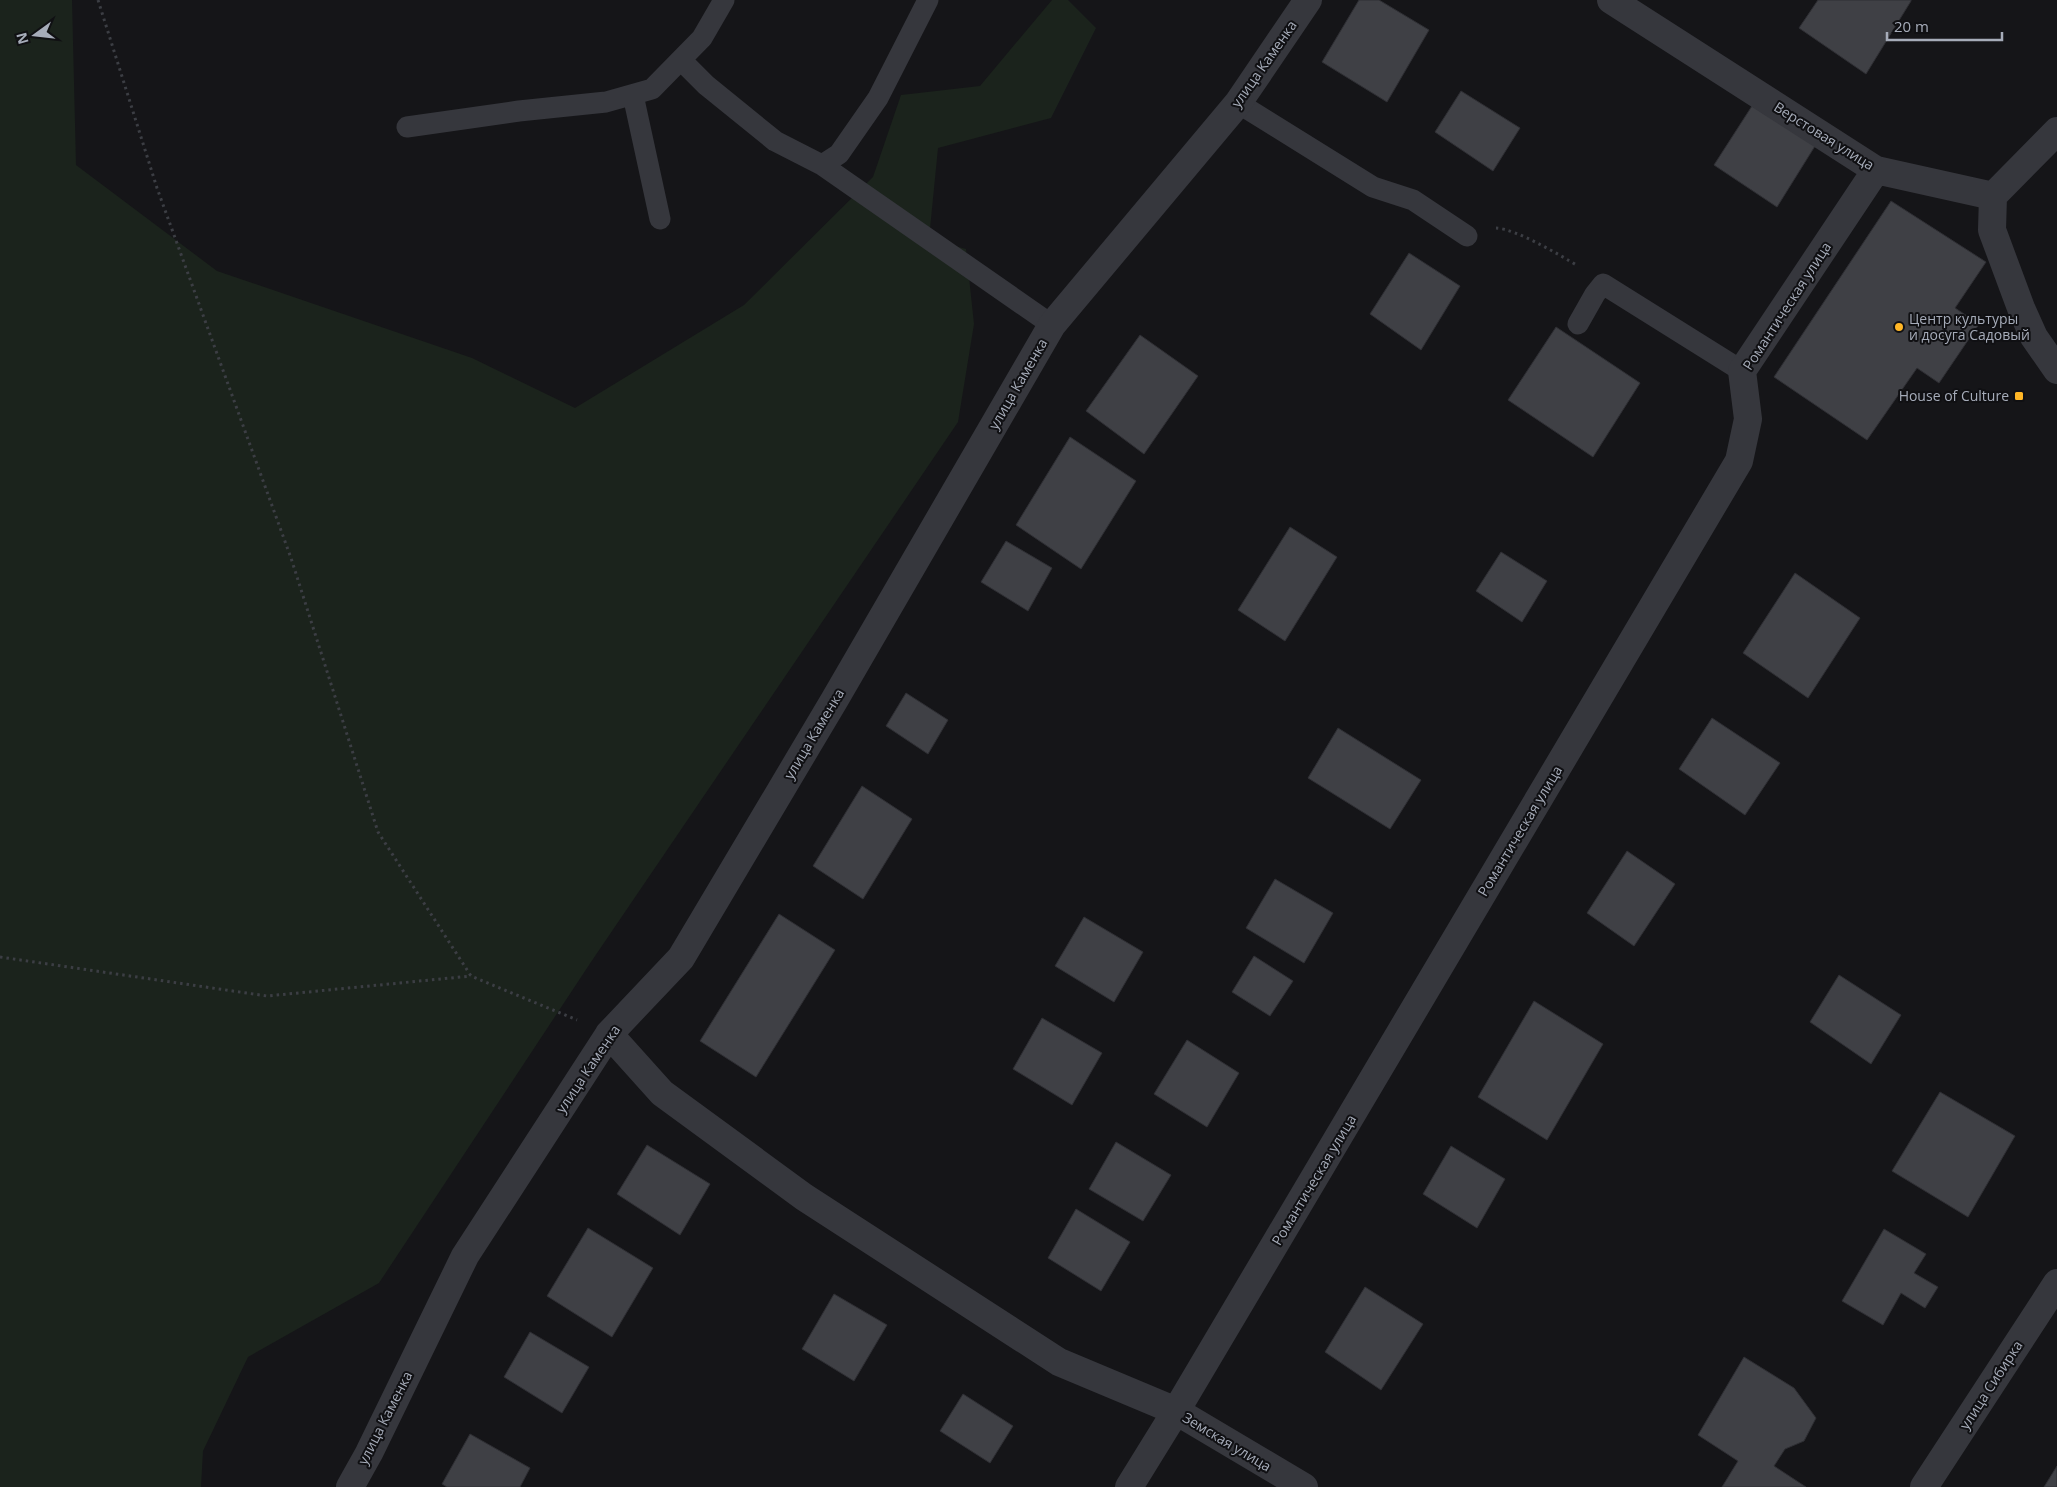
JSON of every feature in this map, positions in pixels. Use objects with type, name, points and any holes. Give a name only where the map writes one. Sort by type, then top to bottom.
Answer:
[{"type":"street","name":"улица Каменка","points":[[350,1487],[369,1453],[465,1256],[609,1034],[681,958],[835,699],[1052,325],[1238,103],[1308,0]]},
{"type":"street","name":"Верстовая улица","points":[[1611,0],[1876,170],[1994,196]]},
{"type":"street","points":[[2057,131],[1994,196],[1992,230],[2021,308],[2034,337],[2057,370]]},
{"type":"street","name":"Романтическая улица","points":[[1129,1487],[1176,1411],[1739,461],[1748,419],[1742,371],[1876,170]]},
{"type":"street","name":"Земская улица","points":[[609,1034],[662,1093],[804,1197],[1059,1362],[1176,1411],[1304,1487]]},
{"type":"street","name":"улица Сибирка","points":[[1924,1487],[2057,1283]]},
{"type":"lane","points":[[407,126],[606,102],[652,89],[702,38],[724,0]]},
{"type":"lane","points":[[822,165],[839,154],[878,98],[928,0]]},
{"type":"lane","points":[[680,60],[706,85],[775,141],[822,165],[1052,325]]},
{"type":"lane","points":[[633,95],[660,219]]},
{"type":"lane","points":[[1238,103],[1373,187],[1413,200],[1467,236]]},
{"type":"lane","points":[[1578,324],[1603,284],[1742,371]]},
{"type":"path","points":[[98,0],[157,188],[292,558],[378,832],[471,976]]},
{"type":"path","points":[[1467,236],[1485,227],[1502,228],[1530,240],[1576,265],[1603,284]]},
{"type":"path","points":[[0,957],[267,996],[471,976],[609,1034]]},
{"type":"shaded area","points":[[0,0],[72,0],[76,165],[217,271],[472,358],[575,408],[744,305],[873,177],[901,95],[980,86],[1052,0],[1068,0],[1096,28],[1051,118],[938,148],[929,239],[966,249],[974,324],[958,422],[591,962],[379,1283],[248,1357],[203,1451],[201,1487],[0,1487]]},
{"type":"building","points":[[1359,0],[1379,0],[1429,30],[1387,102],[1322,62]]},
{"type":"building","points":[[1818,0],[1911,1],[1866,74],[1799,28]]},
{"type":"building","points":[[1461,91],[1520,128],[1493,171],[1435,132]]},
{"type":"building","points":[[1752,106],[1815,146],[1777,207],[1714,165]]},
{"type":"building","points":[[1891,201],[1986,262],[1955,308],[1979,324],[1939,383],[1917,368],[1867,440],[1774,377]]},
{"type":"building","points":[[1409,253],[1460,286],[1421,350],[1370,314]]},
{"type":"building","points":[[1556,327],[1640,383],[1593,457],[1508,400]]},
{"type":"building","points":[[1140,335],[1198,376],[1144,454],[1086,411]]},
{"type":"building","points":[[1070,437],[1136,481],[1081,569],[1016,525]]},
{"type":"building","points":[[1290,527],[1337,557],[1285,641],[1238,610]]},
{"type":"building","points":[[1006,541],[1052,568],[1028,611],[981,582]]},
{"type":"building","points":[[1501,552],[1547,581],[1522,622],[1476,591]]},
{"type":"building","points":[[1795,573],[1860,618],[1808,698],[1743,653]]},
{"type":"building","points":[[906,693],[948,720],[928,754],[886,726]]},
{"type":"building","points":[[1712,718],[1780,763],[1745,815],[1679,769]]},
{"type":"building","points":[[1338,728],[1421,780],[1390,829],[1308,778]]},
{"type":"building","points":[[862,786],[912,819],[863,899],[813,866]]},
{"type":"building","points":[[1627,851],[1675,884],[1634,946],[1587,913]]},
{"type":"building","points":[[1275,879],[1333,913],[1304,963],[1246,928]]},
{"type":"building","points":[[779,914],[835,950],[756,1077],[700,1041]]},
{"type":"building","points":[[1084,917],[1143,952],[1114,1002],[1055,966]]},
{"type":"building","points":[[1254,956],[1293,981],[1270,1016],[1232,992]]},
{"type":"building","points":[[1839,975],[1901,1015],[1871,1064],[1810,1022]]},
{"type":"building","points":[[1534,1001],[1603,1044],[1547,1140],[1478,1097]]},
{"type":"building","points":[[1042,1018],[1102,1053],[1072,1105],[1013,1069]]},
{"type":"building","points":[[1187,1040],[1239,1073],[1207,1127],[1154,1094]]},
{"type":"building","points":[[1940,1092],[2015,1136],[1968,1217],[1892,1171]]},
{"type":"building","points":[[1116,1142],[1171,1175],[1143,1221],[1089,1189]]},
{"type":"building","points":[[647,1145],[710,1184],[680,1235],[617,1194]]},
{"type":"building","points":[[1451,1146],[1505,1179],[1477,1228],[1423,1194]]},
{"type":"building","points":[[1076,1209],[1130,1242],[1101,1291],[1048,1258]]},
{"type":"building","points":[[588,1228],[653,1268],[612,1337],[547,1296]]},
{"type":"building","points":[[1884,1229],[1926,1254],[1914,1273],[1938,1287],[1925,1308],[1901,1293],[1883,1325],[1842,1301]]},
{"type":"building","points":[[1365,1287],[1423,1324],[1381,1390],[1325,1352]]},
{"type":"building","points":[[834,1294],[887,1325],[854,1381],[802,1349]]},
{"type":"building","points":[[530,1332],[589,1367],[562,1413],[504,1377]]},
{"type":"building","points":[[1744,1357],[1794,1388],[1816,1418],[1804,1441],[1785,1449],[1774,1466],[1806,1487],[1722,1487],[1738,1461],[1698,1435]]},
{"type":"building","points":[[963,1394],[1013,1426],[990,1463],[940,1431]]},
{"type":"building","points":[[470,1434],[530,1468],[520,1487],[447,1487],[442,1484]]},
{"type":"building","points":[[2057,1466],[2057,1487],[2044,1487]]},
{"type":"place","name":"Центр культуры и досуга Садовый","points":[[1899,327]]},
{"type":"place","name":"House of Culture","points":[[2019,396]]}]
